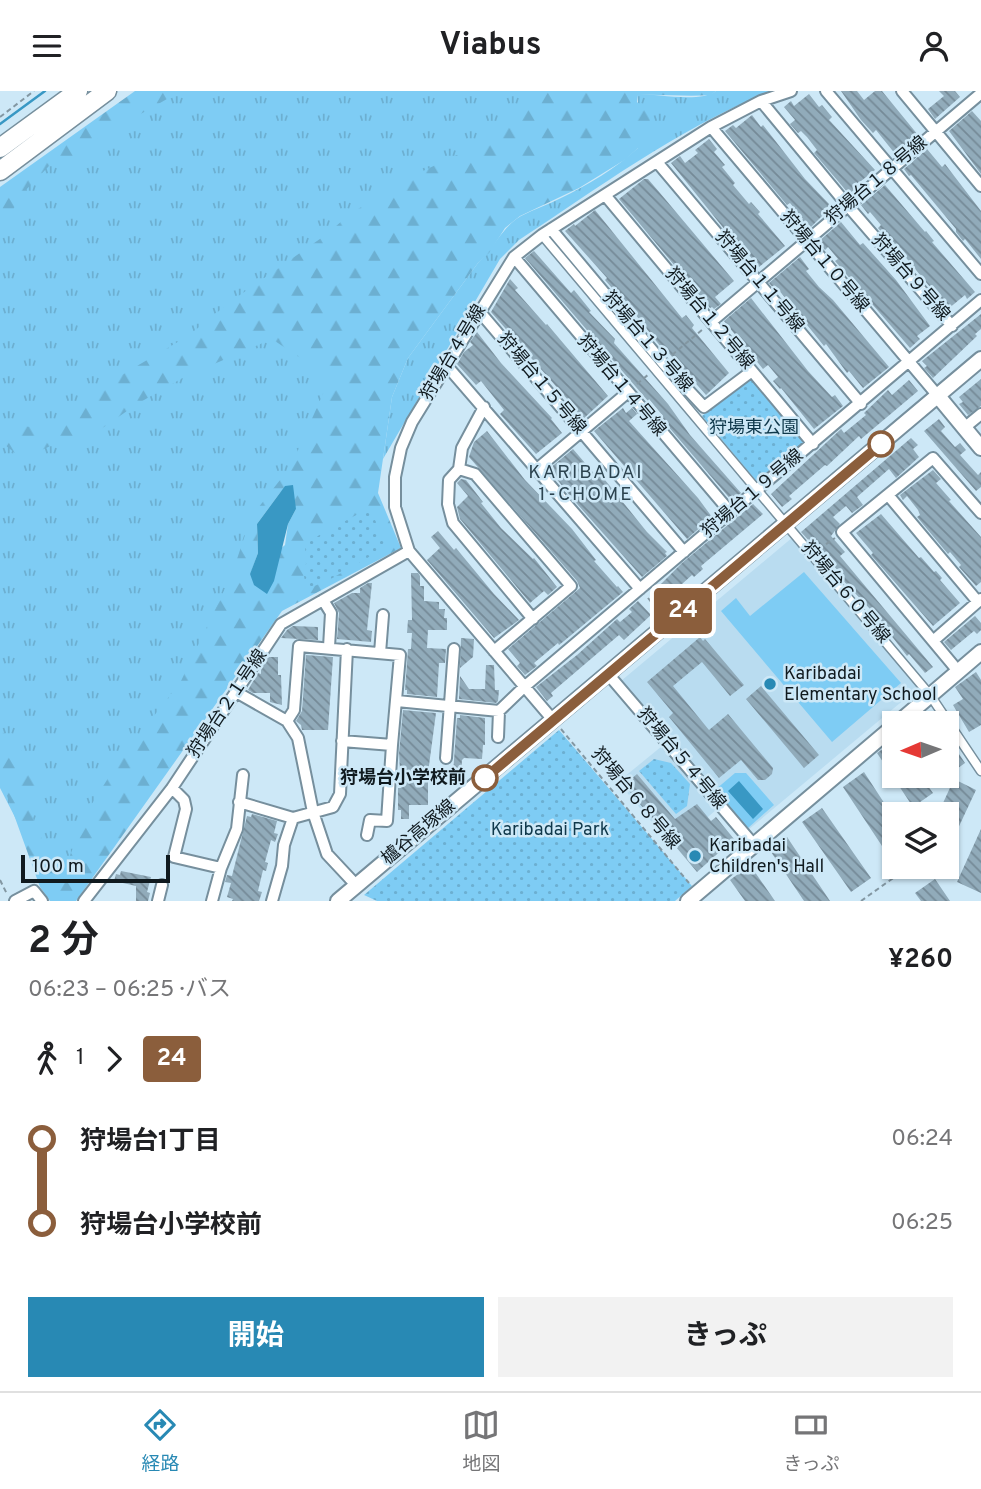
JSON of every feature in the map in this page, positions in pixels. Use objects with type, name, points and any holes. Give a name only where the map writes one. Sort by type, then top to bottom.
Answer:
[{"type":"main road","points":[[0,148],[78,91]]},
{"type":"main road","points":[[0,171],[107,91]]},
{"type":"street","name":"狩場台４号線","points":[[553,720],[409,551],[395,507],[395,477],[401,448],[412,422],[514,257],[547,232],[711,127],[761,101],[791,91]]},
{"type":"street","points":[[826,91],[981,274]]},
{"type":"street","points":[[902,91],[981,186]]},
{"type":"street","name":"狩場台１８号線","points":[[711,322],[978,95]]},
{"type":"street","name":"狩場台９号線","points":[[761,101],[848,207],[952,326]]},
{"type":"street","name":"狩場台１０号線","points":[[711,127],[938,396]]},
{"type":"street","name":"狩場台１１号線","points":[[657,162],[861,404]]},
{"type":"street","name":"狩場台１２号線","points":[[604,195],[813,444]]},
{"type":"street","name":"狩場台１３号線","points":[[547,232],[659,367],[704,407],[752,370]]},
{"type":"street","name":"狩場台１４号線","points":[[514,257],[731,513]]},
{"type":"street","name":"狩場台１９号線","points":[[499,711],[981,300]]},
{"type":"street","name":"狩場台１５号線","points":[[479,311],[684,552]]},
{"type":"street","name":"櫨谷高塚線","points":[[338,901],[981,359]]},
{"type":"street","points":[[447,366],[640,589]]},
{"type":"street","name":"狩場台６０号線","points":[[659,367],[930,695],[981,771]]},
{"type":"street","points":[[537,469],[627,393]]},
{"type":"street","points":[[938,396],[981,448]]},
{"type":"street","points":[[484,407],[462,448],[459,469],[449,480],[447,504],[453,523],[533,619]]},
{"type":"street","points":[[964,428],[981,414]]},
{"type":"street","points":[[958,671],[842,532],[933,458],[981,513]]},
{"type":"street","points":[[459,469],[475,474],[571,586],[494,651]]},
{"type":"street","points":[[888,495],[979,601],[933,641]]},
{"type":"street","name":"狩場台２１号線","points":[[83,901],[172,788],[281,624],[409,551]]},
{"type":"street","points":[[323,600],[331,613],[329,647]]},
{"type":"street","points":[[380,653],[383,615]]},
{"type":"street","points":[[286,721],[294,710],[299,646],[400,655],[387,821],[370,820],[367,835]]},
{"type":"street","points":[[239,803],[293,818],[333,807],[340,794],[347,649]]},
{"type":"street","points":[[446,758],[454,649]]},
{"type":"street","points":[[911,711],[981,652]]},
{"type":"street","name":"狩場台５４号線","points":[[608,674],[754,845]]},
{"type":"street","points":[[236,692],[286,721],[298,738],[313,812],[327,854],[356,885]]},
{"type":"street","points":[[397,701],[499,711],[498,737]]},
{"type":"street","points":[[697,898],[754,845],[882,736]]},
{"type":"street","points":[[342,741],[392,745]]},
{"type":"street","points":[[213,901],[221,868],[237,829],[243,775]]},
{"type":"street","points":[[172,788],[184,800],[186,809],[174,857],[221,868]]},
{"type":"street","points":[[272,901],[282,866],[284,845],[293,818]]},
{"type":"street","points":[[158,901],[163,885]]},
{"type":"street","points":[[13,901],[34,891],[42,901]]},
{"type":"path","points":[[0,117],[34,91]]},
{"type":"path","points":[[627,393],[711,322]]},
{"type":"path","points":[[813,554],[842,532]]},
{"type":"path","points":[[640,589],[668,623]]},
{"type":"path","name":"狩場台６８号線","points":[[553,720],[697,898]]},
{"type":"path","points":[[861,901],[892,879]]},
{"type":"path","points":[[0,880],[13,901]]},
{"type":"shaded area","points":[[293,485],[296,509],[288,524],[274,581],[267,594],[254,585],[250,574],[258,553],[257,524],[285,486]]},
{"type":"shaded area","name":"Karibadai Elementary School","points":[[793,537],[918,688],[890,711],[882,711],[882,718],[748,830],[621,681]]},
{"type":"shaded area","points":[[662,746],[716,810],[673,847],[618,782]]},
{"type":"shaded area","points":[[739,781],[763,809],[753,819],[728,791]]},
{"type":"green space","points":[[135,91],[181,91],[95,140],[70,162],[49,166],[21,195],[6,223],[0,215],[0,187]]},
{"type":"green space","points":[[174,91],[552,91],[335,376],[298,474],[253,520],[227,605],[58,901],[0,788],[0,209],[27,179]]},
{"type":"green space","points":[[534,91],[716,91],[711,95],[701,96],[638,95],[637,102],[649,113],[651,128],[638,148],[626,159],[579,188],[520,216],[505,228],[489,253],[478,263],[408,358],[392,397],[378,493],[401,548],[282,611],[76,901],[50,901],[40,887],[5,790],[0,786],[0,730],[19,746],[36,778],[38,789],[33,818],[52,863],[69,858],[88,810],[119,761],[181,681],[232,574],[251,517],[291,466],[330,378],[272,339],[186,376],[137,404],[84,441],[59,442],[31,455],[23,455],[15,453],[0,441],[0,427],[16,425],[53,430],[96,390],[188,336],[230,302],[327,234],[351,213],[423,171],[480,144]],"holes":[[[285,486],[296,509],[288,524],[285,545],[250,575],[258,553],[257,524]]]},
{"type":"green space","points":[[716,91],[772,91],[738,105],[673,140],[519,240],[500,259],[383,459],[392,397],[408,358],[478,263],[509,226],[521,216],[591,182],[638,148],[638,94],[700,97]]},
{"type":"green space","name":"狩場東公園","points":[[752,374],[807,439],[757,482],[702,416]]},
{"type":"green space","points":[[369,508],[388,546],[329,580],[307,589],[303,572],[306,564],[305,543]]},
{"type":"green space","points":[[804,572],[901,683],[832,742],[721,611],[736,598],[750,616]]},
{"type":"green space","name":"Karibadai Park","points":[[559,730],[692,886],[675,901],[377,901],[364,895]]},
{"type":"green space","points":[[654,759],[671,763],[690,784],[687,806],[676,814],[639,771]]},
{"type":"green space","points":[[735,773],[746,773],[774,805],[748,828],[715,790]]},
{"type":"building","points":[[841,91],[857,91],[864,100],[875,91],[882,91],[918,135],[896,155],[876,130],[873,133],[861,120]]},
{"type":"building","points":[[939,91],[955,91],[960,97],[935,119],[928,109],[944,96]]},
{"type":"building","points":[[809,94],[819,107],[822,105],[832,117],[829,120],[875,170],[849,194],[814,153],[817,150],[807,137],[801,131],[798,133],[790,124],[795,120],[784,107],[791,101],[794,106]]},
{"type":"building","points":[[972,111],[981,121],[981,174],[949,131]]},
{"type":"building","points":[[752,115],[830,205],[809,229],[800,221],[803,219],[790,203],[787,205],[725,131],[733,125],[736,128]]},
{"type":"building","points":[[709,139],[717,149],[714,152],[725,165],[722,167],[735,183],[733,185],[749,204],[751,202],[760,212],[758,214],[785,246],[759,267],[744,249],[742,251],[671,163],[680,156],[685,163],[698,153],[695,150]]},
{"type":"building","points":[[927,149],[942,167],[945,164],[981,211],[981,259],[904,169]]},
{"type":"building","points":[[644,179],[648,179],[734,281],[715,297],[721,304],[714,309],[710,308],[619,199]]},
{"type":"building","points":[[885,185],[975,292],[967,299],[965,295],[948,309],[885,232],[883,234],[878,228],[881,225],[861,205]]},
{"type":"building","points":[[595,210],[682,318],[686,315],[694,325],[692,328],[729,373],[706,395],[666,350],[664,351],[614,287],[605,280],[607,278],[565,231]]},
{"type":"building","points":[[841,222],[896,280],[930,326],[917,336],[920,339],[910,348],[835,261],[838,259],[828,247],[825,250],[818,242]]},
{"type":"building","points":[[534,251],[571,293],[574,290],[591,311],[589,312],[615,339],[614,343],[741,493],[732,501],[661,418],[663,416],[649,399],[648,401],[525,258]]},
{"type":"building","points":[[800,257],[809,269],[806,271],[889,367],[863,388],[849,371],[847,373],[826,344],[824,346],[778,289],[776,291],[769,283]]},
{"type":"building","points":[[510,279],[518,288],[515,290],[608,396],[582,420],[573,409],[575,408],[491,312]]},
{"type":"building","points":[[751,298],[808,371],[832,397],[835,395],[843,406],[814,429],[773,381],[778,377],[768,365],[763,369],[724,321]]},
{"type":"building","points":[[981,314],[981,329],[975,334],[977,336],[933,378],[924,368],[927,366],[922,361]]},
{"type":"building","points":[[477,332],[562,433],[536,454],[500,414],[504,410],[481,381],[476,385],[457,364],[464,352],[473,345],[470,342]]},
{"type":"building","points":[[981,379],[981,406],[968,415],[959,404],[963,402],[959,397]]},
{"type":"building","points":[[909,380],[918,391],[825,465],[789,496],[792,499],[782,507],[771,494],[841,429],[844,433],[866,415],[864,413],[888,390],[892,395]]},
{"type":"building","points":[[623,408],[626,413],[632,408],[637,414],[629,421],[712,517],[687,539],[594,431]]},
{"type":"building","points":[[939,419],[945,427],[941,431],[955,447],[960,443],[966,450],[960,455],[978,475],[981,472],[981,487],[976,491],[924,431]]},
{"type":"building","points":[[487,431],[525,480],[572,529],[596,560],[594,561],[623,592],[534,663],[537,666],[525,675],[517,666],[520,663],[508,649],[580,588],[577,581],[469,457],[474,442]]},
{"type":"building","points":[[911,438],[918,445],[913,449],[919,457],[896,478],[889,469],[857,497],[863,505],[852,513],[846,506],[833,517],[840,524],[831,536],[845,552],[840,556],[933,667],[925,673],[909,654],[907,656],[880,621],[878,623],[867,611],[870,609],[837,574],[839,572],[814,542],[812,544],[801,532]]},
{"type":"building","points":[[573,449],[597,477],[601,475],[647,532],[667,552],[667,556],[642,577],[549,469]]},
{"type":"building","points":[[933,470],[941,479],[936,483],[981,537],[981,582],[976,586],[950,552],[948,554],[917,517],[920,515],[918,510],[907,496],[903,500],[900,495]]},
{"type":"building","points":[[461,479],[466,480],[501,528],[534,558],[557,587],[548,595],[544,591],[530,603],[460,519],[457,507],[468,496],[457,483]]},
{"type":"building","points":[[753,504],[763,514],[701,566],[703,569],[694,577],[692,575],[662,602],[654,591],[682,563]]},
{"type":"building","points":[[881,514],[919,558],[936,571],[942,578],[940,580],[960,603],[933,626],[871,555],[873,553],[856,533]]},
{"type":"building","points":[[438,531],[519,620],[494,638],[427,560],[440,548],[431,537]]},
{"type":"building","points":[[411,573],[418,573],[420,576],[420,586],[424,586],[424,601],[439,602],[439,609],[445,609],[444,618],[447,618],[447,630],[428,630],[427,648],[446,649],[445,663],[439,663],[437,697],[407,694],[405,690],[412,633],[407,633],[408,620],[412,620]]},
{"type":"building","points":[[372,583],[367,630],[372,631],[371,642],[337,639],[339,613],[334,603],[352,593],[360,593],[360,588]]},
{"type":"building","points":[[638,601],[651,615],[624,640],[619,635],[551,693],[553,696],[547,701],[536,687],[617,619],[620,622],[632,612],[629,609]]},
{"type":"building","points":[[975,616],[981,623],[981,630],[977,634],[974,631],[951,650],[944,642]]},
{"type":"building","points":[[293,626],[318,627],[318,640],[281,638]]},
{"type":"building","points":[[700,637],[703,641],[705,639],[744,685],[730,696],[702,662],[673,686],[709,730],[728,714],[773,768],[772,774],[765,780],[758,780],[741,760],[719,778],[669,717],[673,713],[647,682]]},
{"type":"building","points":[[461,638],[474,639],[473,657],[460,668]]},
{"type":"building","points":[[306,655],[333,657],[328,730],[302,730],[296,721],[302,711]]},
{"type":"building","points":[[268,657],[278,657],[282,705],[270,702],[270,693],[253,693],[248,690],[258,673],[261,674],[261,668]]},
{"type":"building","points":[[486,665],[494,665],[495,690],[499,690],[498,701],[459,699],[460,676],[469,689],[485,689]]},
{"type":"building","points":[[976,672],[981,680],[981,725],[969,732],[959,711],[953,705],[963,699],[955,687]]},
{"type":"building","points":[[761,686],[819,755],[804,768],[746,699]]},
{"type":"building","points":[[403,710],[436,713],[428,773],[428,805],[409,805],[409,819],[401,819],[401,810],[398,810]]},
{"type":"building","points":[[460,715],[485,718],[485,745],[482,759],[464,758],[461,774],[453,774],[457,718],[460,718]]},
{"type":"building","points":[[959,754],[965,763],[959,767]]},
{"type":"building","points":[[864,772],[884,802],[882,846],[843,787]]},
{"type":"building","points":[[637,774],[675,819],[697,804],[711,821],[716,817],[734,839],[697,872],[624,785]]},
{"type":"building","points":[[959,782],[976,790],[959,826],[959,802],[943,802],[950,788],[959,788]]},
{"type":"building","points":[[900,788],[929,788],[933,793],[920,802],[910,802]]},
{"type":"building","points":[[822,808],[871,878],[851,892],[802,822]]},
{"type":"building","points":[[252,814],[277,821],[274,833],[278,834],[275,842],[271,840],[265,862],[268,863],[266,871],[263,870],[258,891],[262,892],[259,901],[232,901],[233,899],[227,897],[231,883],[225,882],[227,875],[232,876],[247,816],[251,817]]},
{"type":"building","points":[[981,829],[981,893],[957,882]]},
{"type":"building","points":[[787,837],[830,901],[804,901],[769,849]]},
{"type":"building","points":[[750,865],[775,901],[745,901],[730,880]]},
{"type":"building","points":[[121,871],[151,877],[147,892],[150,893],[148,901],[136,901],[136,886],[114,881],[116,874],[120,875]]},
{"type":"building","points":[[935,879],[950,901],[921,901],[915,893]]},
{"type":"waterway","points":[[0,124],[45,91]]},
{"type":"bus line","name":"24","points":[[485,778],[881,444]]},
{"type":"place","name":"Karibadai Elementary School","points":[[770,684]]},
{"type":"place","name":"狩場台小学校前","points":[[485,778]]},
{"type":"place","name":"Karibadai Children's Hall","points":[[695,856]]},
{"type":"district","name":"KARIBADAI 1-CHOME","points":[[586,484]]}]
